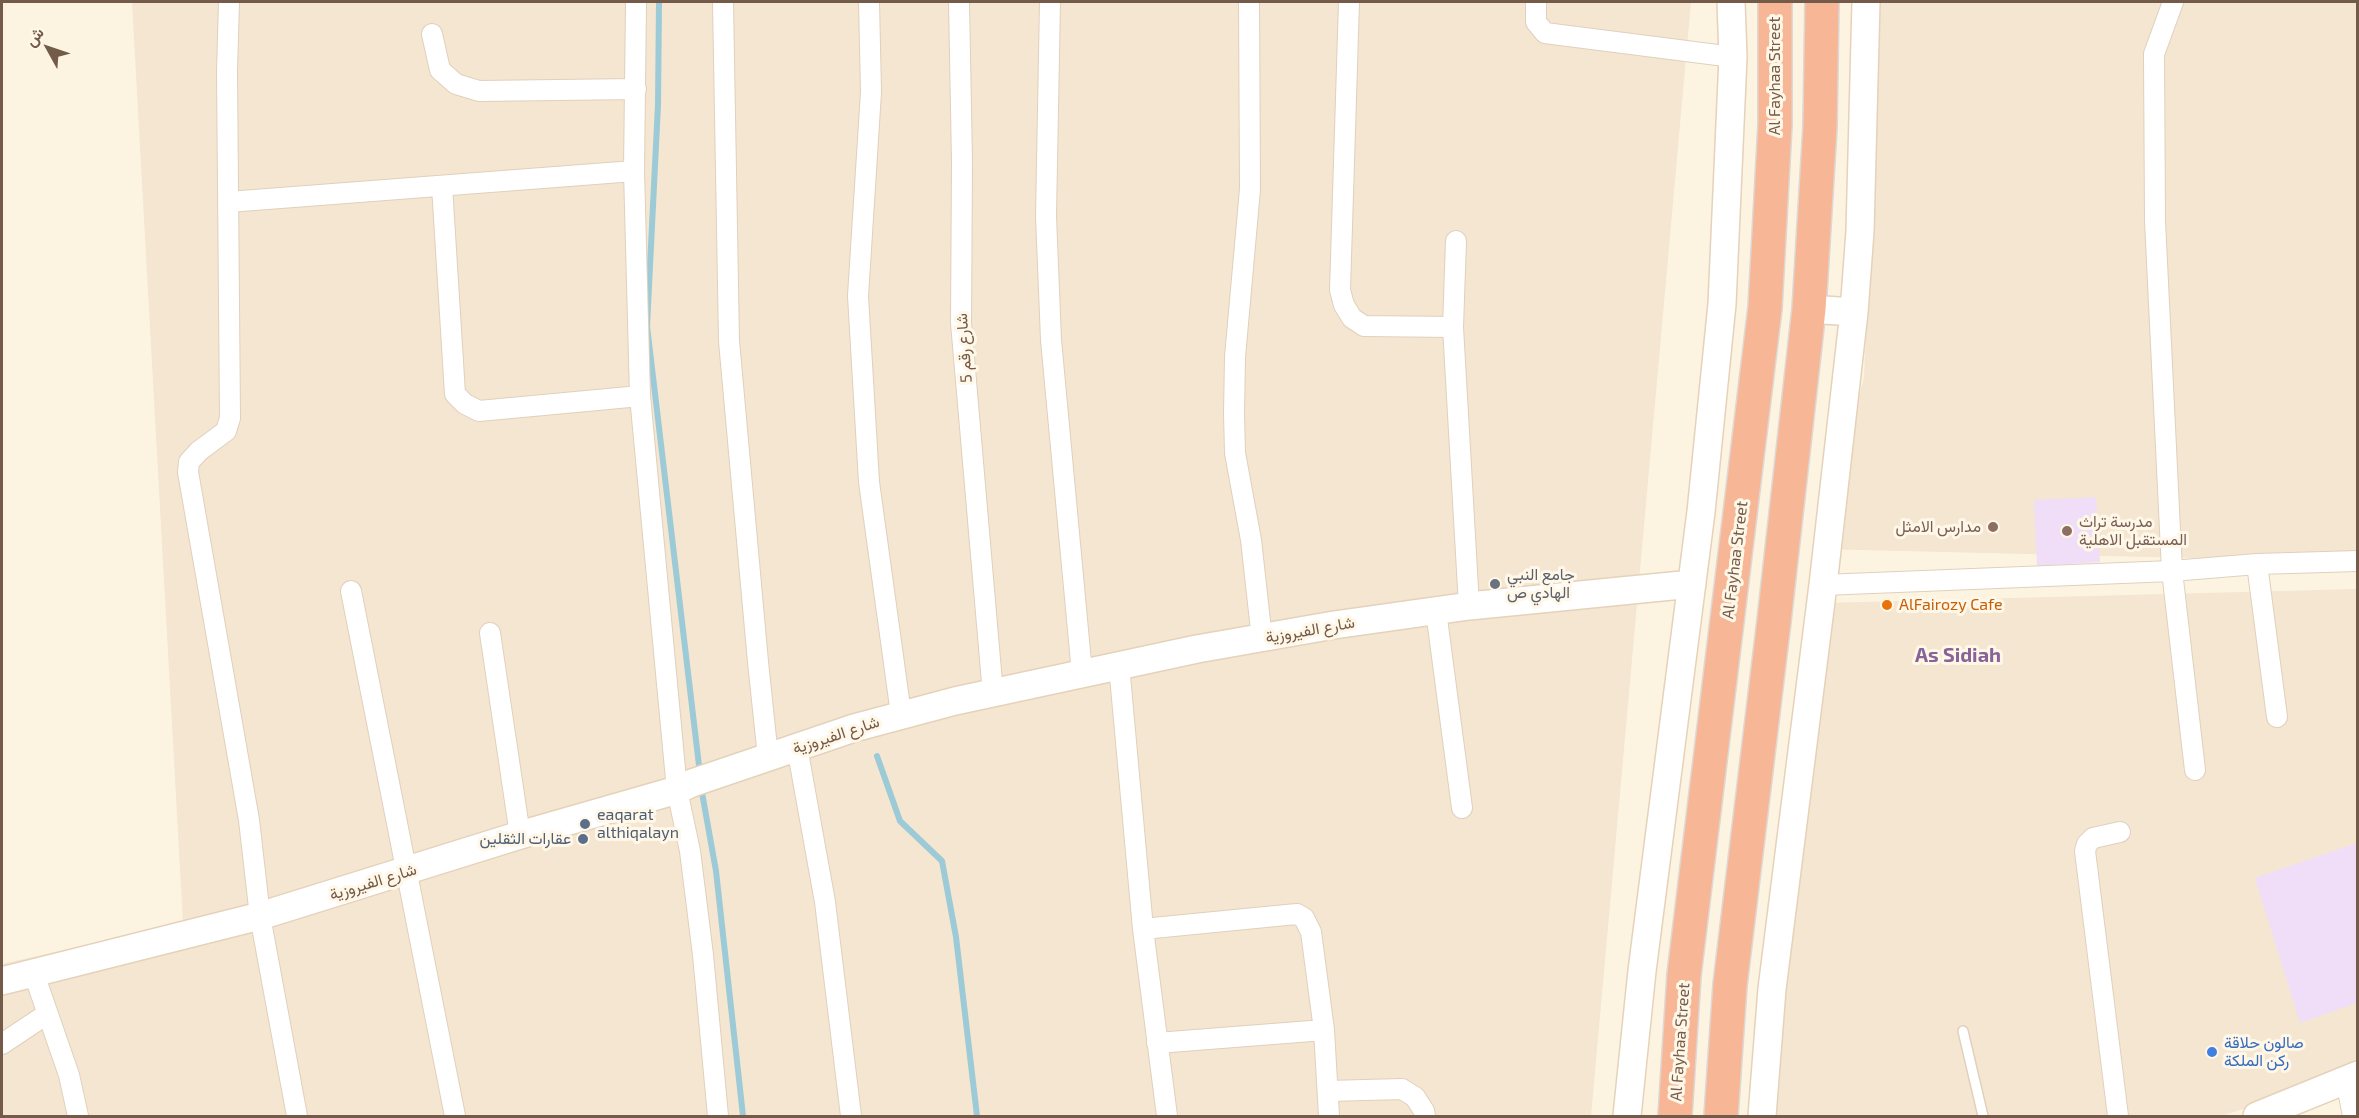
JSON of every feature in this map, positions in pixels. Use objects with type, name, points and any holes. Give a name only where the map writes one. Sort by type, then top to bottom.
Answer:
[{"type":"highway","name":"Al Fayhaa Street","points":[[1675,1116],[1684,975],[1765,308],[1775,125],[1775,2]]},
{"type":"highway","points":[[1720,1116],[1730,985],[1809,309],[1820,127],[1822,2]]},
{"type":"highway","points":[[1728,615],[1774,621]]},
{"type":"street","points":[[229,2],[227,71],[230,418],[226,431],[199,451],[189,462],[188,472],[249,820],[260,916],[297,1116]]},
{"type":"street","points":[[636,2],[634,171],[640,396],[692,783],[690,851],[718,1116]]},
{"type":"street","points":[[723,2],[729,341],[768,757]]},
{"type":"street","points":[[869,2],[871,92],[858,296],[869,482],[901,714]]},
{"type":"street","name":"شارع رقم 5","points":[[959,2],[962,162],[961,323],[993,693]]},
{"type":"street","points":[[1050,2],[1047,216],[1051,340],[1082,673]]},
{"type":"street","points":[[1249,2],[1250,189],[1235,357],[1234,414],[1235,453],[1251,540],[1262,639]]},
{"type":"street","points":[[1349,2],[1341,290],[1344,305],[1352,318],[1364,326],[1453,327]]},
{"type":"street","points":[[1536,2],[1536,22],[1545,33],[1733,57]]},
{"type":"street","points":[[1627,1116],[1642,971],[1692,584],[1722,304],[1733,57],[1731,2]]},
{"type":"street","points":[[1762,1116],[1772,989],[1823,585],[1854,312],[1860,231],[1866,2]]},
{"type":"street","points":[[2173,2],[2154,54],[2155,221],[2172,571],[2195,770]]},
{"type":"street","points":[[432,34],[440,70],[456,84],[479,91],[636,89]]},
{"type":"street","points":[[228,202],[634,171]]},
{"type":"street","points":[[442,186],[455,394],[465,404],[479,411],[640,396]]},
{"type":"street","points":[[1456,241],[1453,327],[1469,606]]},
{"type":"street","points":[[1722,304],[1765,308]]},
{"type":"street","points":[[1809,309],[1854,312]]},
{"type":"street","points":[[1823,585],[2358,561]]},
{"type":"street","points":[[2257,564],[2277,717]]},
{"type":"street","name":"شارع الفيروزية","points":[[2,981],[260,916],[692,783],[901,714],[1119,665],[1334,625],[1469,606],[1692,584]]},
{"type":"street","points":[[351,591],[455,1116]]},
{"type":"street","points":[[1436,611],[1462,808]]},
{"type":"street","points":[[490,633],[520,835]]},
{"type":"street","points":[[1119,665],[1143,929],[1167,1116]]},
{"type":"street","points":[[797,747],[825,902],[851,1116]]},
{"type":"street","points":[[2118,1116],[2085,851],[2092,838],[2120,832]]},
{"type":"street","points":[[1143,929],[1297,914],[1304,918],[1311,932],[1324,1029],[1329,1116]]},
{"type":"street","points":[[1642,971],[1684,975]]},
{"type":"street","points":[[34,974],[69,1076],[78,1116]]},
{"type":"street","points":[[1730,985],[1772,989]]},
{"type":"street","points":[[2,1044],[47,1014]]},
{"type":"street","points":[[1157,1042],[1324,1029]]},
{"type":"street","points":[[2257,1116],[2352,1077],[2354,1116]]},
{"type":"street","points":[[1328,1091],[1402,1089],[1415,1097],[1425,1116]]},
{"type":"lane","points":[[1963,1031],[1983,1116]]},
{"type":"shaded area","points":[[132,2],[1691,2],[1591,1116],[2,1116],[2,964],[183,923]]},
{"type":"shaded area","points":[[1880,2],[2357,2],[2357,562],[1820,549],[1864,377]]},
{"type":"shaded area","name":"مدرسة تراث المستقبل الاهلية","points":[[2096,497],[2100,562],[2037,566],[2034,500]]},
{"type":"shaded area","points":[[2357,589],[2357,1071],[2222,1116],[1764,1116],[1825,603]]},
{"type":"shaded area","points":[[2357,843],[2357,1003],[2300,1023],[2255,878]]},
{"type":"waterway","points":[[659,2],[658,105],[647,326],[700,774]]},
{"type":"waterway","points":[[877,756],[900,821],[942,861],[956,937],[977,1116]]},
{"type":"waterway","points":[[701,787],[716,871],[743,1116]]},
{"type":"place","name":"مدارس الامثل","points":[[1993,527]]},
{"type":"place","name":"مدرسة تراث المستقبل الاهلية","points":[[2067,531]]},
{"type":"place","name":"جامع النبي الهادي ص","points":[[1495,584]]},
{"type":"place","name":"AlFairozy Cafe","points":[[1887,605]]},
{"type":"place","name":"eaqarat althiqalayn","points":[[585,824]]},
{"type":"place","name":"عقارات الثقلين","points":[[583,839]]},
{"type":"place","name":"صالون حلاقة ركن الملكة","points":[[2212,1052]]},
{"type":"district","name":"As Sidiah","points":[[1958,655]]}]
